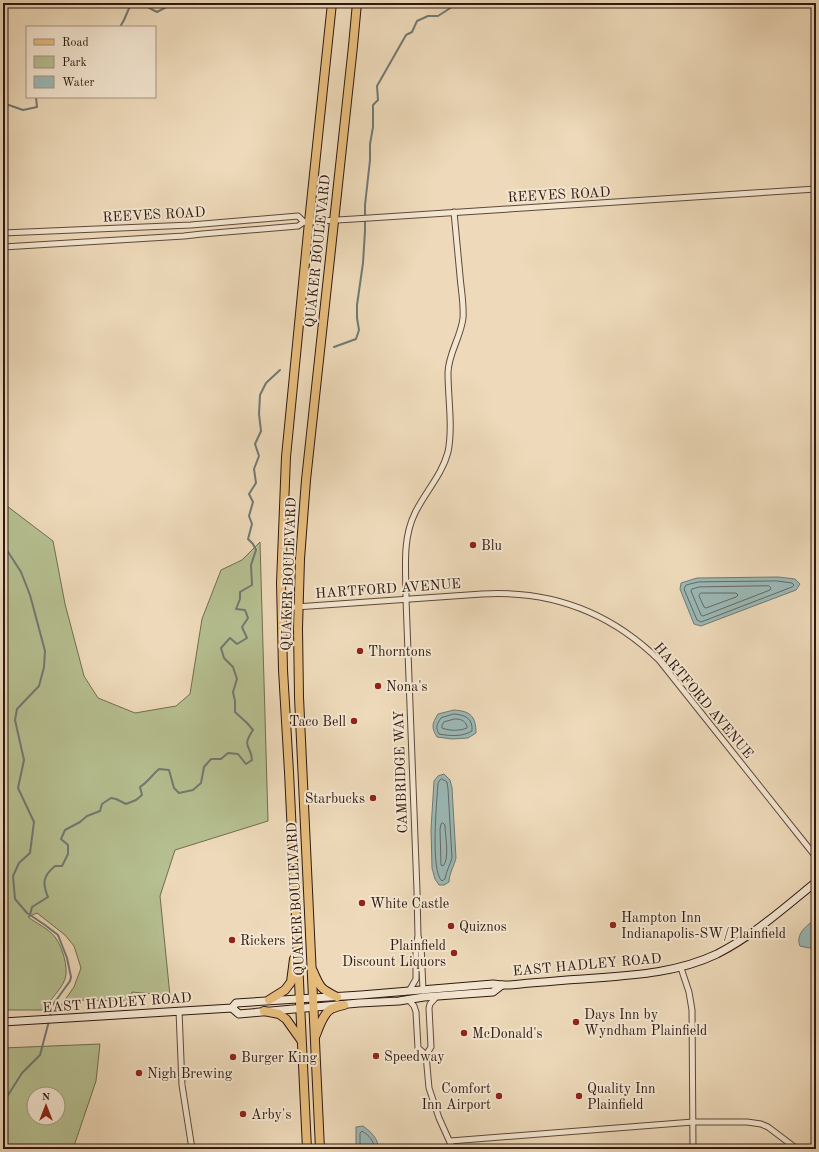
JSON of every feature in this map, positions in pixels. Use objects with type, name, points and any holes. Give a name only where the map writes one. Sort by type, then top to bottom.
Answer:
[{"type":"main road","name":"QUAKER BOULEVARD","points":[[307,1149],[283,670],[281,608],[282,545],[286,457],[306,222],[332,3]]},
{"type":"main road","name":"QUAKER BOULEVARD","points":[[320,1149],[299,704],[298,607],[301,537],[306,480],[333,220],[354,46],[357,3]]},
{"type":"main road","points":[[269,1000],[285,990],[291,982],[297,940]]},
{"type":"main road","points":[[311,967],[323,990],[337,997]]},
{"type":"main road","points":[[315,1040],[320,1025],[327,1013],[331,1009],[344,1005]]},
{"type":"main road","points":[[264,1011],[279,1014],[286,1019],[302,1040]]},
{"type":"street","name":"REEVES ROAD","points":[[3,246],[184,236],[298,226],[306,222],[333,220],[816,189]]},
{"type":"street","name":"CAMBRIDGE WAY","points":[[409,991],[417,976],[416,945],[418,936],[406,599],[406,546],[409,526],[419,504],[442,468],[449,446],[450,430],[448,372],[450,358],[460,332],[463,316],[454,212]]},
{"type":"street","name":"REEVES ROAD","points":[[3,234],[191,226],[298,216],[306,222]]},
{"type":"street","name":"HARTFORD AVENUE","points":[[281,608],[485,594],[523,594],[552,599],[587,610],[609,622],[641,643],[659,660],[816,857]]},
{"type":"street","name":"EAST HADLEY ROAD","points":[[232,1008],[236,1003],[269,1000],[337,997],[423,989],[628,976],[656,973],[681,968],[705,959],[756,931],[816,882]]},
{"type":"street","name":"CAMBRIDGE WAY","points":[[418,936],[421,944],[424,997]]},
{"type":"street","points":[[681,968],[689,992],[692,1010],[693,1149]]},
{"type":"street","name":"EAST HADLEY ROAD","points":[[3,1022],[232,1008],[239,1014],[344,1005],[359,1002],[399,1001],[424,997],[494,992],[502,985]]},
{"type":"street","points":[[437,996],[429,1008],[431,1047],[426,1055],[429,1088],[439,1118],[453,1149]]},
{"type":"street","points":[[408,999],[414,1006],[416,1012],[418,1048],[426,1055]]},
{"type":"street","points":[[179,1011],[182,1085],[192,1149]]},
{"type":"street","points":[[450,1141],[693,1122],[747,1122],[762,1124],[774,1130],[797,1149]]},
{"type":"green space","points":[[3,503],[53,541],[65,604],[84,676],[98,698],[135,713],[176,706],[190,694],[202,619],[221,570],[242,560],[260,542],[268,821],[175,850],[160,896],[170,996],[132,992],[132,1001],[76,1000],[71,1007],[60,1007],[74,987],[81,968],[74,946],[65,935],[37,913],[28,917],[49,931],[58,941],[65,963],[65,979],[44,1010],[3,1010]]},
{"type":"green space","points":[[100,1044],[96,1081],[73,1149],[3,1149],[3,1048]]},
{"type":"water","points":[[778,577],[795,579],[800,584],[796,590],[701,626],[694,624],[680,589],[681,583],[697,578]]},
{"type":"water","points":[[454,710],[468,713],[471,716],[475,722],[476,733],[468,738],[452,739],[437,737],[433,726],[434,720],[438,714]]},
{"type":"water","points":[[444,774],[450,780],[452,788],[456,858],[449,882],[444,885],[439,885],[435,879],[432,868],[431,829],[434,781],[438,776]]},
{"type":"water","points":[[816,919],[816,947],[809,948],[800,946],[800,934]]},
{"type":"water","points":[[363,1126],[374,1136],[379,1149],[356,1149],[356,1127]]},
{"type":"waterway","points":[[121,26],[130,6],[138,3]]},
{"type":"waterway","points":[[140,3],[157,12],[174,3]]},
{"type":"waterway","points":[[334,347],[356,339],[359,330],[357,305],[363,263],[365,205],[370,160],[370,144],[373,127],[373,105],[378,100],[377,86],[406,35],[412,32],[417,21],[428,16],[438,16],[458,3]]},
{"type":"waterway","points":[[3,103],[23,110],[37,107],[36,98]]},
{"type":"waterway","points":[[30,915],[32,907],[48,897],[44,884],[48,873],[55,866],[62,866],[68,854],[68,845],[61,839],[65,830],[80,822],[87,816],[100,811],[102,804],[111,798],[126,804],[136,800],[142,795],[140,787],[159,769],[169,770],[174,788],[179,793],[193,790],[201,783],[204,767],[211,759],[221,759],[228,753],[238,754],[246,764],[252,760],[247,743],[253,730],[235,712],[233,692],[237,679],[233,667],[224,658],[221,648],[230,638],[237,644],[247,638],[242,627],[248,618],[245,610],[236,609],[240,599],[240,592],[252,585],[251,565],[256,550],[248,539],[252,524],[249,516],[253,502],[249,494],[256,483],[254,469],[259,456],[255,444],[261,431],[259,414],[260,395],[266,383],[280,370]]},
{"type":"waterway","points":[[3,544],[21,572],[30,595],[45,651],[44,667],[39,686],[17,709],[15,720],[24,760],[18,788],[34,822],[30,853],[19,863],[13,876],[15,899],[27,913],[58,935],[67,958],[71,977],[70,981],[52,1006],[50,1017]]},
{"type":"waterway","points":[[3,1103],[22,1073],[40,1055],[49,1021]]},
{"type":"waterway","points":[[3,1137],[3,1143]]},
{"type":"place","name":"Blu","points":[[473,545]]},
{"type":"place","name":"Thorntons","points":[[360,651]]},
{"type":"place","name":"Nona's","points":[[378,686]]},
{"type":"place","name":"Taco Bell","points":[[354,721]]},
{"type":"place","name":"Starbucks","points":[[373,798]]},
{"type":"place","name":"White Castle","points":[[362,903]]},
{"type":"place","name":"Hampton Inn Indianapolis-SW/Plainfield","points":[[613,925]]},
{"type":"place","name":"Quiznos","points":[[451,926]]},
{"type":"place","name":"Rickers","points":[[232,940]]},
{"type":"place","name":"Plainfield Discount Liquors","points":[[454,953]]},
{"type":"place","name":"Days Inn by Wyndham Plainfield","points":[[576,1022]]},
{"type":"place","name":"McDonald's","points":[[464,1033]]},
{"type":"place","name":"Speedway","points":[[376,1056]]},
{"type":"place","name":"Burger King","points":[[233,1057]]},
{"type":"place","name":"Nigh Brewing","points":[[139,1073]]},
{"type":"place","name":"Comfort Inn Airport","points":[[499,1096]]},
{"type":"place","name":"Quality Inn Plainfield","points":[[579,1096]]},
{"type":"place","name":"Arby's","points":[[243,1114]]}]
